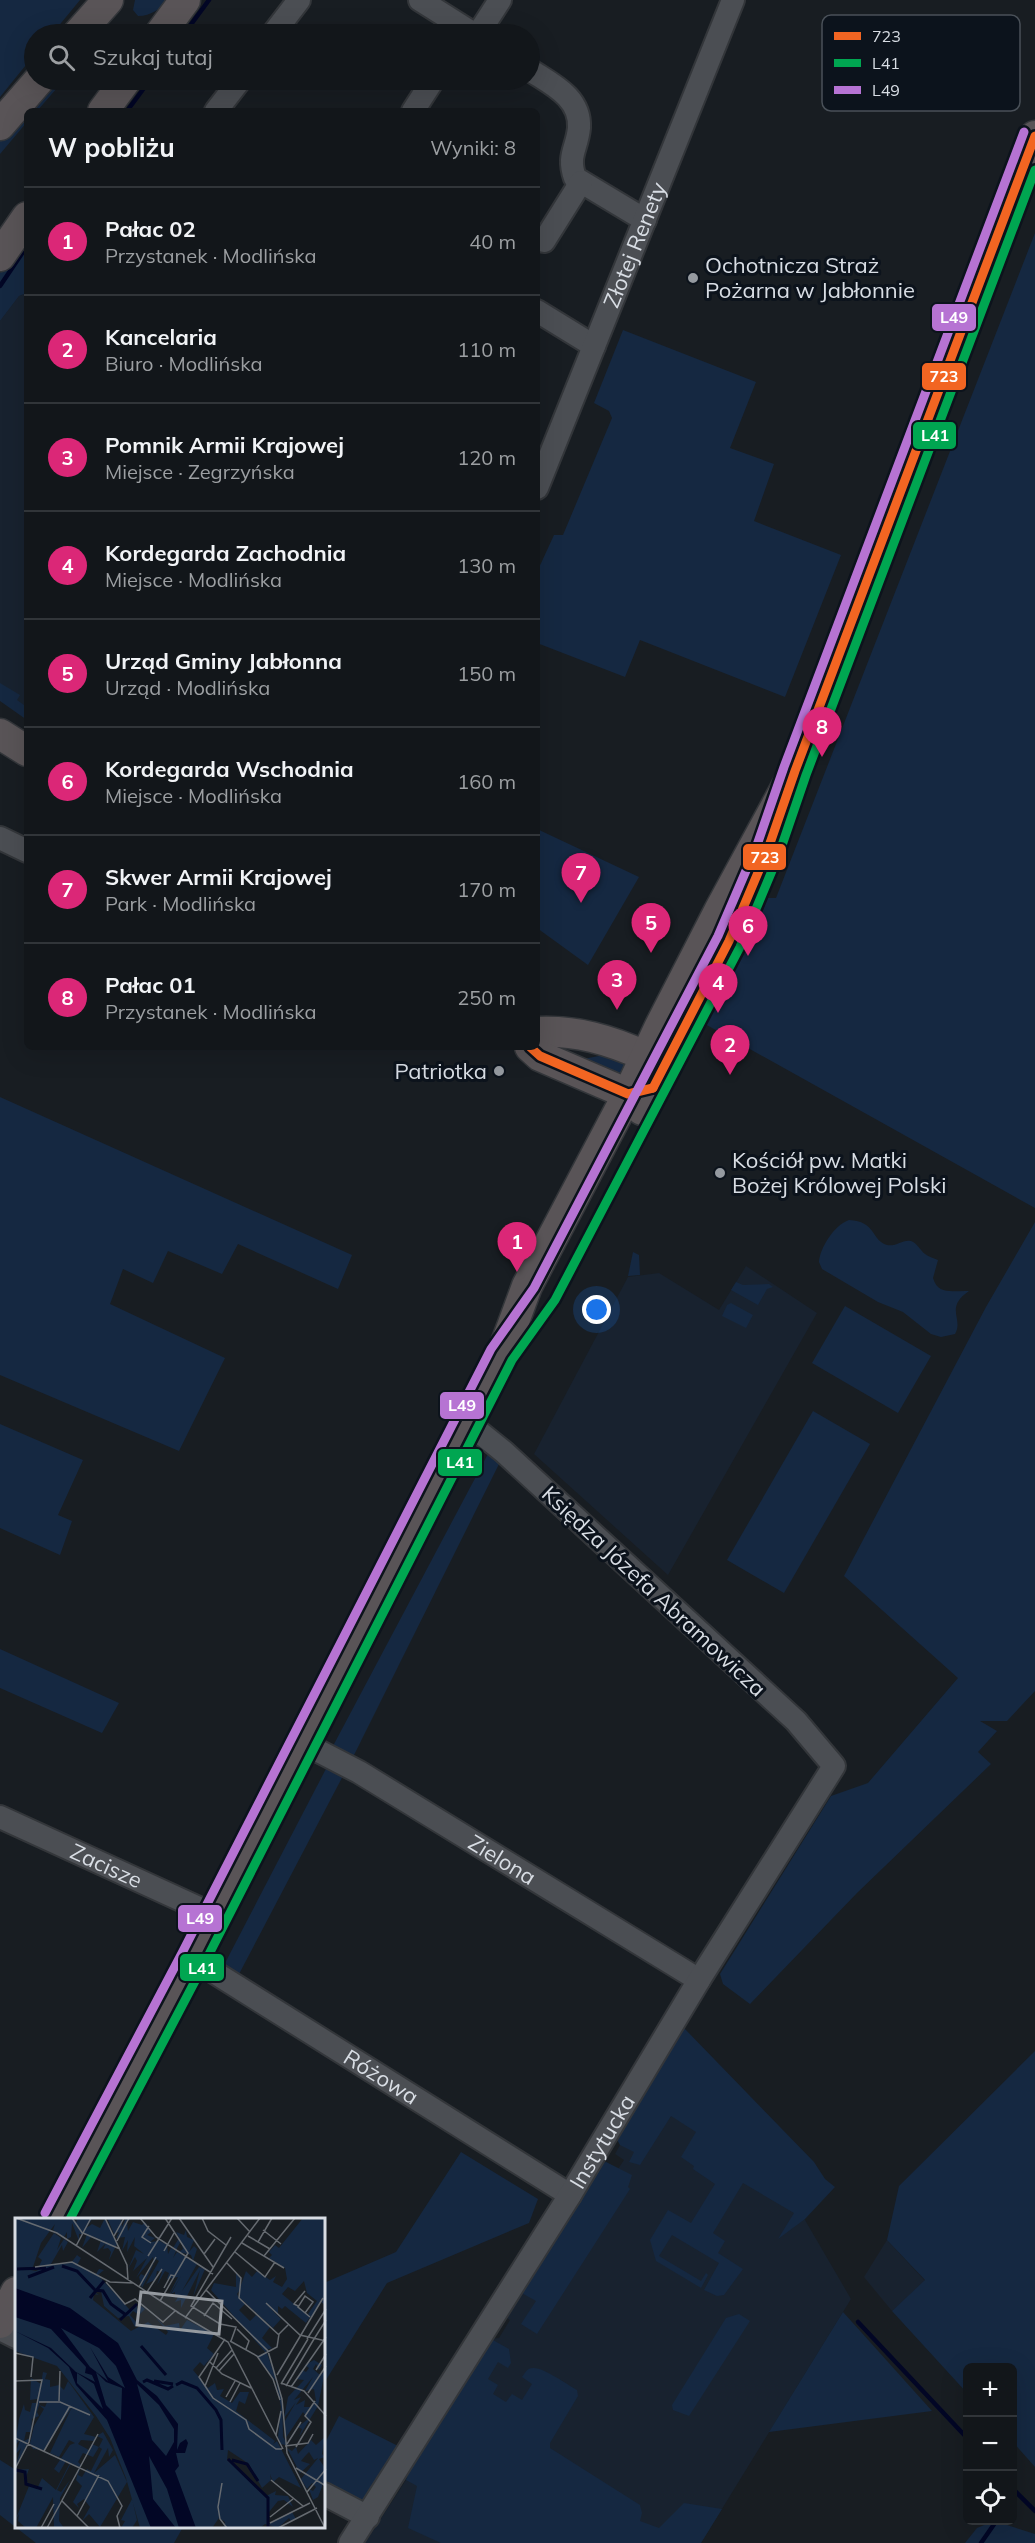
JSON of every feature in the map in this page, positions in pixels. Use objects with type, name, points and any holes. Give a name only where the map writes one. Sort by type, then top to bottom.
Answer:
[{"type":"main road","points":[[87,24],[108,0]]},
{"type":"main road","points":[[167,24],[185,0]]},
{"type":"main road","points":[[0,125],[30,90]]},
{"type":"main road","points":[[105,108],[119,90]]},
{"type":"main road","points":[[57,2218],[193,1959],[468,1423],[502,1354],[527,1286],[729,941],[768,849],[795,771],[1035,136]]},
{"type":"main road","points":[[0,255],[24,221]]},
{"type":"main road","points":[[0,734],[24,749]]},
{"type":"main road","points":[[641,1091],[645,1056],[719,911],[795,771]]},
{"type":"main road","points":[[550,1031],[614,1043],[645,1056]]},
{"type":"main road","points":[[533,1050],[540,1056],[641,1091]]},
{"type":"main road","points":[[0,2323],[15,2294]]},
{"type":"street","points":[[281,24],[299,0]]},
{"type":"street","points":[[420,0],[456,24]]},
{"type":"street","points":[[478,24],[500,0]]},
{"type":"street","name":"Złotej Renety","points":[[540,481],[733,0]]},
{"type":"street","points":[[540,76],[566,93],[576,109],[579,127],[572,152],[571,166],[575,178],[645,220]]},
{"type":"street","points":[[218,108],[232,90]]},
{"type":"street","points":[[415,108],[427,90]]},
{"type":"street","points":[[544,241],[581,182]]},
{"type":"street","points":[[540,313],[594,346]]},
{"type":"street","points":[[0,838],[24,850]]},
{"type":"street","name":"Księdza Józefa Abramowicza","points":[[468,1423],[504,1452],[796,1722],[834,1766]]},
{"type":"street","name":"Zielona","points":[[303,1743],[359,1772],[699,1980]]},
{"type":"street","name":"Instytucka","points":[[350,2543],[570,2195],[699,1980],[834,1766]]},
{"type":"street","name":"Zacisze","points":[[0,1817],[214,1915]]},
{"type":"street","name":"Różowa","points":[[193,1959],[570,2195]]},
{"type":"street","points":[[0,2329],[15,2336]]},
{"type":"street","points":[[326,2495],[368,2517]]},
{"type":"shaded area","points":[[0,0],[80,0],[60,24],[24,24],[24,67],[0,97]]},
{"type":"shaded area","points":[[135,0],[170,0],[151,13],[138,16],[133,10]]},
{"type":"shaded area","points":[[43,90],[55,90],[40,108],[28,108]]},
{"type":"shaded area","points":[[24,112],[24,126],[0,154],[0,140]]},
{"type":"shaded area","points":[[1035,233],[1035,1208],[705,1024],[750,942],[768,898],[776,898]]},
{"type":"shaded area","points":[[24,238],[24,294],[19,296],[0,321],[0,273]]},
{"type":"shaded area","points":[[24,294],[24,705],[0,689],[0,321],[19,296]]},
{"type":"shaded area","points":[[623,330],[756,382],[730,448],[774,464],[754,521],[841,555],[785,697],[640,640],[625,677],[540,644],[540,565],[554,535],[563,535],[612,418],[609,411],[594,403]]},
{"type":"shaded area","points":[[0,683],[20,695],[17,700],[24,705],[24,718],[0,701]]},
{"type":"shaded area","points":[[540,830],[639,877],[588,965],[540,930]]},
{"type":"shaded area","points":[[601,1049],[627,1062],[628,1079],[583,1059],[599,1056]]},
{"type":"shaded area","points":[[0,1097],[352,1255],[338,1289],[238,1244],[222,1274],[168,1251],[153,1283],[123,1269],[110,1304],[225,1358],[179,1451],[0,1375]]},
{"type":"shaded area","points":[[849,1220],[858,1221],[869,1227],[882,1243],[887,1245],[913,1242],[925,1254],[938,1260],[933,1278],[935,1284],[947,1291],[969,1291],[962,1297],[956,1308],[957,1329],[955,1334],[941,1337],[931,1334],[903,1312],[878,1302],[822,1269],[819,1262],[825,1244],[838,1227]]},
{"type":"shaded area","points":[[1035,1222],[1035,1691],[1007,1721],[980,1721],[997,1731],[978,1752],[991,1764],[857,1893],[750,2004],[723,1984],[720,1974],[831,1796],[868,1783],[958,1678],[844,1576],[986,1307]]},
{"type":"shaded area","points":[[633,1252],[639,1255],[640,1275],[628,1276]]},
{"type":"shaded area","points":[[746,1266],[817,1313],[668,1575],[534,1454],[628,1277],[659,1273],[719,1310]]},
{"type":"shaded area","points":[[736,1282],[743,1285],[769,1284],[773,1287],[767,1289],[758,1305],[731,1290]]},
{"type":"shaded area","points":[[731,1303],[753,1315],[746,1328],[722,1316],[727,1305]]},
{"type":"shaded area","points":[[845,1306],[931,1356],[898,1413],[812,1363]]},
{"type":"shaded area","points":[[813,1411],[870,1444],[784,1593],[727,1560]]},
{"type":"shaded area","points":[[0,1424],[83,1460],[58,1515],[72,1521],[60,1555],[0,1528]]},
{"type":"shaded area","points":[[489,1452],[501,1460],[353,1757],[333,1746]]},
{"type":"shaded area","points":[[0,1649],[119,1703],[102,1733],[0,1688]]},
{"type":"shaded area","points":[[329,1763],[345,1772],[238,1976],[223,1967]]},
{"type":"shaded area","points":[[684,2028],[814,2162],[825,2179],[835,2187],[805,2219],[778,2239],[794,2213],[743,2183],[713,2233],[725,2241],[718,2253],[743,2269],[724,2295],[717,2296],[704,2290],[719,2263],[672,2235],[659,2256],[701,2281],[706,2273],[708,2275],[701,2288],[656,2261],[650,2240],[668,2210],[691,2223],[715,2184],[693,2169],[694,2166],[681,2157],[696,2132],[671,2116],[640,2165],[629,2162],[634,2152],[620,2145],[616,2137]]},
{"type":"shaded area","points":[[1035,2051],[1035,2467],[1017,2447],[1017,2363],[963,2363],[963,2389],[892,2311],[925,2280],[887,2240],[899,2186]]},
{"type":"shaded area","points":[[655,2074],[791,2196],[851,2299],[701,2543],[365,2543],[491,2339],[499,2338],[510,2320],[504,2316],[606,2162],[618,2169],[624,2160],[615,2154],[620,2145],[616,2137]]},
{"type":"shaded area","points":[[461,2152],[538,2199],[529,2223],[387,2283],[326,2380],[326,2282],[396,2252]]},
{"type":"shaded area","points":[[606,2162],[632,2175],[628,2187],[630,2189],[537,2334],[521,2324],[536,2301],[520,2292],[599,2165]]},
{"type":"shaded area","points":[[887,2240],[925,2281],[892,2311],[864,2277]]},
{"type":"shaded area","points":[[843,2312],[932,2411],[769,2432]]},
{"type":"shaded area","points":[[739,2314],[750,2321],[689,2416],[673,2410],[672,2405],[726,2318]]},
{"type":"shaded area","points":[[491,2339],[509,2349],[511,2363],[508,2368],[498,2362],[488,2379],[498,2385],[493,2394],[506,2402],[512,2394],[522,2400],[532,2384],[522,2377],[531,2368],[543,2370],[577,2390],[578,2396],[550,2443],[550,2448],[640,2505],[642,2513],[640,2521],[659,2528],[684,2503],[722,2509],[701,2543],[441,2543],[408,2528],[417,2486],[406,2480],[411,2467]]},
{"type":"shaded area","points":[[339,2416],[398,2446],[367,2500],[356,2502],[326,2488],[326,2441]]},
{"type":"shaded area","points":[[0,2460],[15,2469],[15,2527],[0,2515]]},
{"type":"shaded area","points":[[984,2525],[1007,2525],[1035,2534],[1035,2543],[965,2543],[977,2528]]},
{"type":"shaded area","points":[[17,2528],[182,2528],[174,2543],[36,2543]]},
{"type":"waterway","points":[[191,24],[209,0]]},
{"type":"waterway","points":[[129,108],[143,90]]},
{"type":"waterway","points":[[0,286],[24,250]]},
{"type":"waterway","points":[[858,2322],[963,2434]]},
{"type":"waterway","points":[[1017,2493],[1035,2511]]},
{"type":"waterway","points":[[981,2543],[994,2525]]},
{"type":"transit line","name":"L49","points":[[45,2213],[182,1953],[491,1349],[534,1288],[718,936],[757,845],[784,767],[1024,132]]},
{"type":"transit line","name":"723","points":[[653,1088],[729,941],[768,849],[795,771],[1035,136]]},
{"type":"transit line","name":"L41","points":[[71,2218],[204,1964],[512,1360],[555,1300],[740,947],[779,854],[806,775],[1035,170]]},
{"type":"transit line","name":"723","points":[[533,1050],[540,1056],[628,1094],[653,1088]]},
{"type":"place","name":"Ochotnicza Straż Pożarna w Jabłonnie","points":[[693,278]]},
{"type":"place","name":"Pałac 01","points":[[822,757]]},
{"type":"place","name":"Skwer Armii Krajowej","points":[[581,903]]},
{"type":"place","name":"Urząd Gminy Jabłonna","points":[[651,953]]},
{"type":"place","name":"Kordegarda Wschodnia","points":[[748,956]]},
{"type":"place","name":"Pomnik Armii Krajowej","points":[[617,1010]]},
{"type":"place","name":"Kordegarda Zachodnia","points":[[718,1013]]},
{"type":"place","name":"Patriotka","points":[[499,1071]]},
{"type":"place","name":"Kancelaria","points":[[730,1075]]},
{"type":"place","name":"Kościół pw. Matki Bożej Królowej Polski","points":[[720,1173]]},
{"type":"place","name":"Pałac 02","points":[[517,1272]]}]
